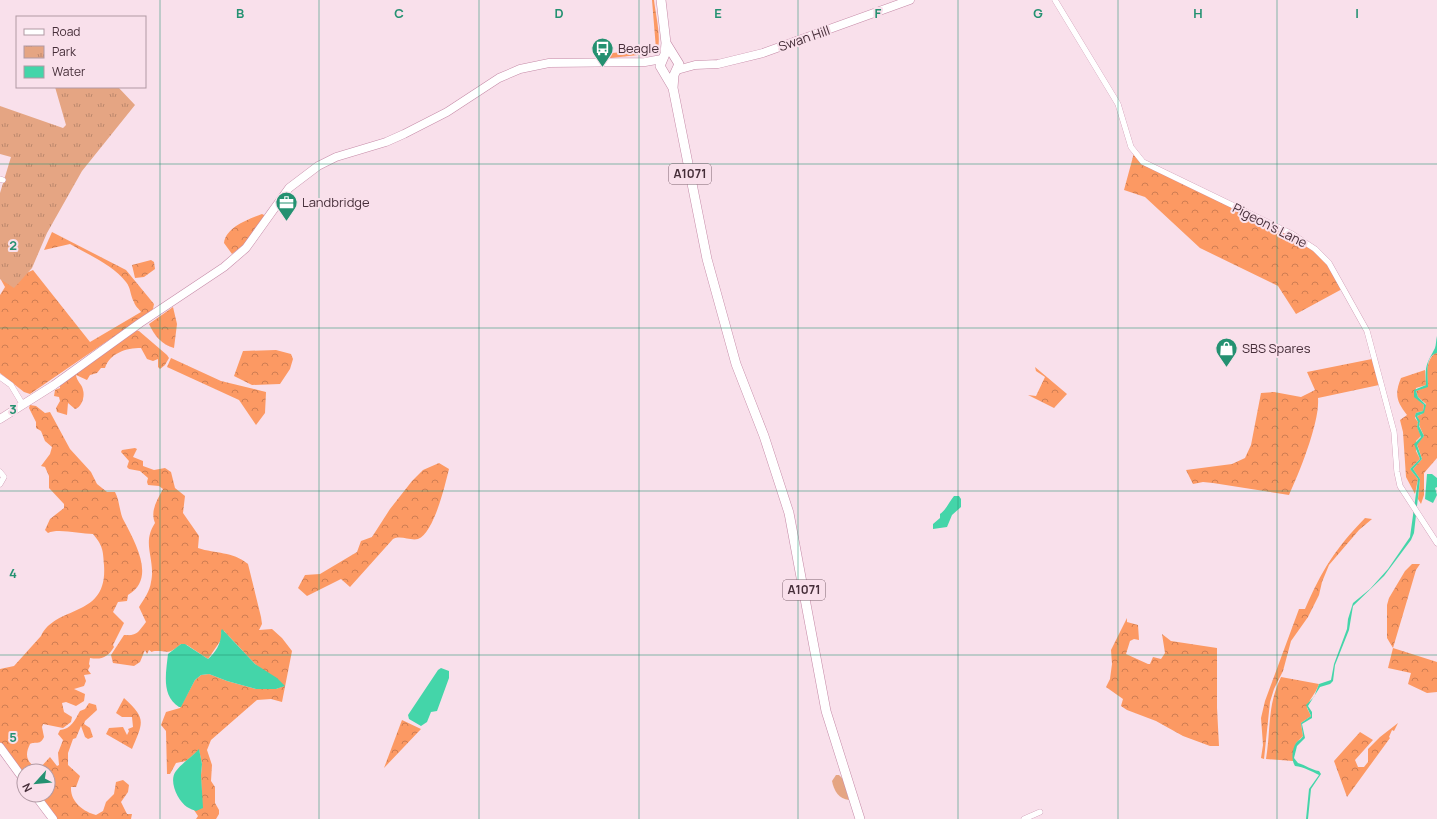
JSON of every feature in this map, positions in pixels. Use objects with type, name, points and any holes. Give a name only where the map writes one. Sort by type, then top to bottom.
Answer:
[{"type":"main road","points":[[661,0],[666,43],[663,58],[660,63],[663,71]]},
{"type":"main road","name":"Swan Hill","points":[[676,71],[695,65],[718,64],[763,53],[910,0]]},
{"type":"main road","points":[[645,62],[671,74],[676,71],[676,59],[666,43]]},
{"type":"main road","points":[[0,419],[23,405],[224,267],[246,248],[289,188],[318,166],[336,157],[386,142],[404,134],[447,112],[499,78],[520,69],[548,63],[645,62],[663,58],[676,59]]},
{"type":"main road","name":"Swan Hill","points":[[676,59],[695,65]]},
{"type":"main road","name":"A1071","points":[[663,71],[673,88],[707,260],[736,364],[764,436],[789,513],[826,711],[860,819]]},
{"type":"main road","name":"A1071","points":[[673,88],[676,71]]},
{"type":"main road","points":[[0,747],[16,769]]},
{"type":"main road","points":[[41,803],[53,819]]},
{"type":"street","name":"Pigeon's Lane","points":[[1055,0],[1118,104],[1131,147],[1143,162],[1292,234],[1315,249],[1329,263],[1367,331],[1394,432],[1397,472],[1400,486],[1437,543]]},
{"type":"street","points":[[0,377],[11,385],[23,405]]},
{"type":"street","points":[[0,472],[4,477],[0,484]]},
{"type":"street","points":[[1024,819],[1040,812]]},
{"type":"green space","points":[[652,0],[654,0],[659,35],[656,53],[611,58],[602,57],[601,54],[656,49]]},
{"type":"green space","points":[[55,88],[119,88],[135,105],[82,171],[47,233],[32,268],[14,288],[0,279],[0,193],[11,157],[0,154],[0,106],[63,128],[66,125]]},
{"type":"green space","points":[[1134,153],[1139,158],[1292,234],[1322,255],[1344,288],[1296,314],[1278,286],[1200,248],[1145,197],[1124,190]]},
{"type":"green space","points":[[262,214],[266,216],[247,242],[232,254],[224,243],[229,232],[239,224]]},
{"type":"green space","points":[[52,232],[126,270],[154,304],[153,309],[141,318],[30,394],[24,392],[0,373],[0,295],[5,287],[0,278],[15,278],[33,270],[90,342],[141,312],[136,306],[126,282],[108,265],[70,244],[44,250]]},
{"type":"green space","points":[[151,260],[154,262],[155,269],[144,277],[135,278],[132,265]]},
{"type":"green space","points":[[173,307],[177,324],[174,348],[166,345],[159,339],[149,324]]},
{"type":"green space","points":[[135,330],[139,331],[167,355],[169,358],[165,365],[160,369],[158,367],[158,359],[153,361],[147,359],[141,348],[119,352],[107,363],[105,368],[101,368],[97,373],[90,375],[87,380],[76,375],[84,392],[81,404],[75,409],[68,403],[67,415],[57,412],[56,408],[60,401],[59,397],[54,396],[55,390],[60,388],[60,385]]},
{"type":"green space","points":[[276,350],[291,354],[293,359],[290,369],[280,384],[252,385],[234,376],[243,351]]},
{"type":"green space","points":[[1435,353],[1437,353],[1437,458],[1424,473],[1424,495],[1421,504],[1418,499],[1420,479],[1413,469],[1422,459],[1417,444],[1424,436],[1417,416],[1422,414],[1426,404],[1418,397],[1416,391],[1428,386],[1428,364]]},
{"type":"green space","points":[[171,358],[221,381],[266,392],[265,413],[256,425],[239,400],[167,367]]},
{"type":"green space","points":[[1372,359],[1379,385],[1318,398],[1316,420],[1303,461],[1289,495],[1213,483],[1203,482],[1193,484],[1186,470],[1232,464],[1245,458],[1251,445],[1261,393],[1274,392],[1301,397],[1315,390],[1307,372]]},
{"type":"green space","points":[[1035,367],[1067,394],[1054,408],[1028,395],[1036,396],[1045,377],[1036,371]]},
{"type":"green space","points":[[1425,370],[1426,385],[1416,388],[1415,397],[1424,405],[1423,411],[1416,413],[1415,418],[1418,422],[1417,427],[1421,436],[1416,441],[1416,451],[1420,459],[1410,469],[1418,479],[1415,494],[1406,477],[1403,432],[1400,420],[1407,415],[1399,402],[1397,394],[1401,378]]},
{"type":"green space","points":[[30,405],[36,406],[45,413],[50,412],[70,449],[91,472],[97,484],[107,492],[115,492],[122,518],[138,550],[142,571],[141,580],[136,588],[128,595],[127,601],[118,602],[113,612],[124,623],[113,645],[114,647],[104,657],[98,659],[90,658],[90,666],[88,670],[91,674],[84,675],[86,681],[84,686],[74,689],[85,694],[84,701],[76,706],[66,702],[62,703],[64,712],[72,717],[71,722],[63,728],[43,724],[42,727],[44,737],[39,742],[30,744],[28,748],[27,756],[30,763],[16,763],[16,769],[0,747],[0,669],[14,666],[48,626],[58,619],[90,603],[98,594],[103,582],[104,565],[101,545],[93,534],[63,531],[48,533],[45,530],[50,519],[64,508],[64,504],[49,488],[49,476],[45,467],[41,466],[50,454],[52,447],[45,441],[41,431],[36,428],[36,422],[29,408]]},
{"type":"green space","points":[[137,449],[133,457],[143,461],[143,466],[154,470],[165,468],[171,472],[175,488],[185,496],[183,513],[199,536],[198,548],[230,555],[248,564],[261,617],[262,624],[259,630],[272,629],[282,638],[292,651],[282,702],[271,699],[257,700],[211,740],[207,750],[212,765],[211,781],[215,787],[215,803],[219,810],[219,814],[216,819],[196,819],[198,816],[194,810],[202,808],[202,764],[199,750],[186,761],[176,763],[170,774],[167,774],[166,731],[161,725],[166,712],[180,708],[195,680],[201,675],[209,674],[256,689],[276,689],[284,686],[255,664],[224,631],[221,631],[221,640],[208,659],[187,645],[181,644],[168,652],[152,652],[149,650],[147,654],[145,650],[140,662],[134,666],[113,663],[111,655],[124,635],[135,634],[146,622],[139,607],[150,585],[152,566],[149,538],[155,523],[153,514],[155,506],[163,489],[159,486],[148,485],[148,478],[140,471],[129,469],[127,467],[129,461],[121,452],[122,450]]},
{"type":"green space","points":[[439,463],[449,469],[438,508],[429,528],[424,535],[418,539],[393,539],[350,587],[341,579],[307,596],[298,588],[305,575],[320,574],[357,552],[361,541],[372,537],[390,509],[412,481],[423,470]]},
{"type":"green space","points":[[1365,518],[1372,519],[1359,530],[1329,565],[1322,582],[1319,595],[1308,617],[1291,641],[1283,671],[1274,689],[1270,702],[1264,759],[1261,758],[1263,745],[1261,718],[1265,701],[1299,609],[1305,609],[1330,560],[1345,540]]},
{"type":"green space","points":[[1412,564],[1420,564],[1416,570],[1393,648],[1387,638],[1387,605],[1389,598],[1405,571]]},
{"type":"green space","points":[[1127,618],[1127,622],[1138,625],[1139,640],[1134,639],[1130,641],[1126,654],[1148,664],[1150,664],[1153,657],[1161,659],[1165,653],[1162,634],[1171,641],[1217,648],[1217,708],[1219,746],[1210,746],[1183,736],[1156,721],[1127,710],[1121,706],[1123,699],[1106,687],[1110,679],[1112,664],[1111,650]]},
{"type":"green space","points":[[1393,648],[1437,662],[1437,692],[1427,693],[1408,684],[1411,673],[1388,668]]},
{"type":"green space","points":[[1281,677],[1319,684],[1307,708],[1311,716],[1301,723],[1303,736],[1296,743],[1293,761],[1266,759],[1271,708]]},
{"type":"green space","points":[[124,698],[140,716],[141,721],[139,733],[132,749],[106,734],[109,728],[123,727],[127,735],[129,731],[128,729],[133,727],[132,717],[122,717],[116,713]]},
{"type":"green space","points":[[89,703],[96,705],[97,710],[85,721],[84,724],[90,728],[93,737],[88,739],[85,737],[81,726],[76,738],[73,739],[68,753],[68,765],[80,776],[76,787],[71,787],[71,792],[75,802],[79,806],[96,815],[103,811],[106,802],[114,794],[116,782],[123,780],[129,785],[128,792],[121,802],[127,814],[132,814],[131,819],[53,819],[41,803],[56,803],[56,765],[59,765],[58,753],[63,740],[58,734],[60,730],[70,726],[80,711],[85,709]]},
{"type":"green space","points":[[402,720],[421,729],[384,768]]},
{"type":"green space","points":[[1398,723],[1394,731],[1392,730],[1389,737],[1390,738],[1347,797],[1334,761],[1360,732],[1373,740],[1355,760],[1358,767],[1364,767],[1368,762],[1368,749],[1380,737]]},
{"type":"green space","points":[[50,757],[55,763],[44,763]]},
{"type":"green space","points":[[836,775],[839,775],[843,779],[849,800],[842,798],[834,788],[832,781]]},
{"type":"water","points":[[1437,336],[1437,353],[1430,358],[1435,348]]},
{"type":"water","points":[[1428,363],[1428,387],[1416,391],[1418,397],[1426,405],[1424,413],[1417,416],[1420,421],[1419,426],[1424,436],[1417,445],[1422,459],[1413,469],[1420,479],[1414,533],[1411,540],[1384,576],[1353,606],[1349,630],[1335,665],[1333,681],[1330,684],[1320,687],[1314,696],[1319,684],[1331,680],[1334,664],[1347,629],[1348,619],[1353,603],[1370,589],[1388,569],[1410,537],[1418,479],[1410,469],[1420,459],[1414,444],[1421,437],[1417,427],[1418,422],[1415,416],[1416,413],[1423,411],[1424,405],[1414,397],[1414,390],[1426,385]]},
{"type":"water","points":[[1427,474],[1432,474],[1437,478],[1437,487],[1435,488],[1437,495],[1433,503],[1425,499]]},
{"type":"water","points":[[954,496],[959,496],[961,499],[961,507],[952,515],[947,527],[933,529],[933,524],[940,518],[940,514]]},
{"type":"water","points":[[222,629],[255,664],[277,678],[285,686],[276,689],[256,689],[209,674],[201,675],[195,680],[181,707],[179,707],[169,697],[167,690],[166,676],[168,654],[181,644],[185,644],[208,659],[218,646],[221,639]]},
{"type":"water","points":[[441,668],[449,671],[449,678],[437,711],[431,712],[427,722],[421,726],[409,719],[408,715],[438,670]]},
{"type":"water","points":[[1313,698],[1308,706],[1312,712],[1312,718],[1302,724],[1305,738],[1297,746],[1294,758],[1298,763],[1313,770],[1319,771],[1321,774],[1311,789],[1308,819],[1306,819],[1309,789],[1319,775],[1304,768],[1295,766],[1292,754],[1296,743],[1303,736],[1301,723],[1311,716],[1306,705]]},
{"type":"water","points":[[199,749],[202,764],[201,775],[203,808],[196,811],[187,807],[177,796],[173,780],[178,768]]},
{"type":"place","name":"Beagle","points":[[602,68]]},
{"type":"place","name":"Landbridge","points":[[286,222]]},
{"type":"place","name":"SBS Spares","points":[[1226,368]]}]
